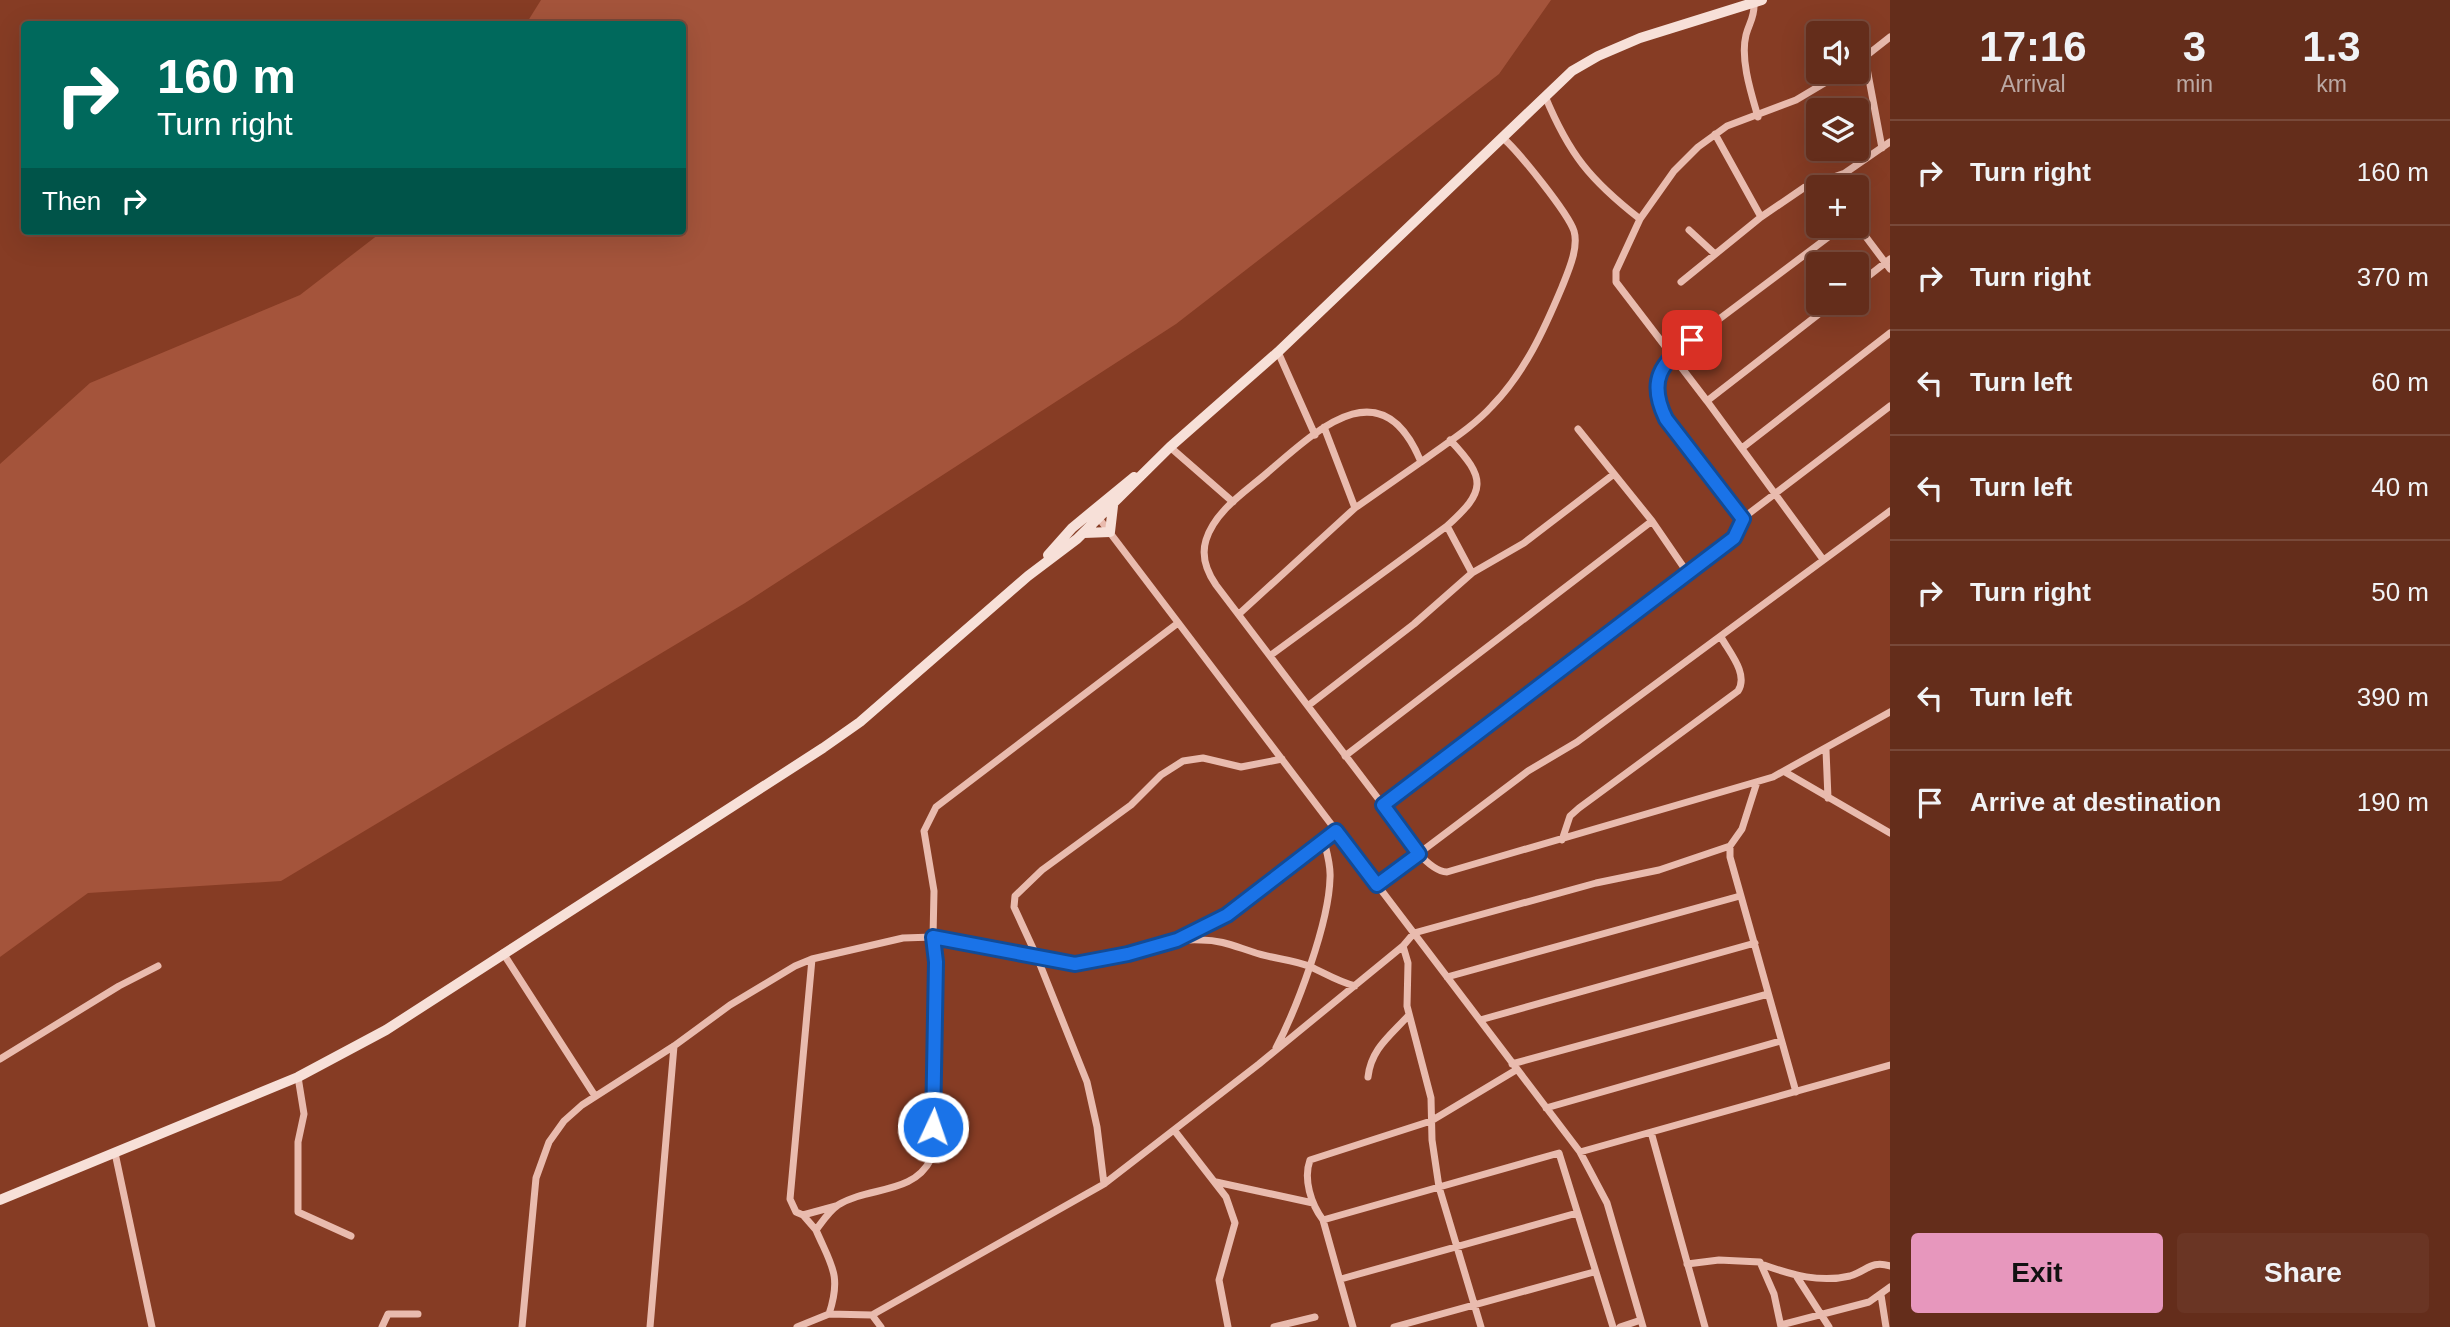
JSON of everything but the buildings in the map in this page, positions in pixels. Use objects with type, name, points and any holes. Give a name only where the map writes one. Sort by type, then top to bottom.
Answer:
[{"type":"street","points":[[1028,576],[1083,533],[1096,514],[1113,506],[1170,447],[1278,352],[1572,71],[1598,55],[1640,38],[1758,2]]},
{"type":"street","points":[[1758,2],[1746,38],[1751,92],[1758,117]]},
{"type":"street","points":[[1869,55],[1890,37]]},
{"type":"street","points":[[1869,79],[1882,148]]},
{"type":"street","points":[[1822,558],[1777,494],[1616,282],[1616,271],[1640,219],[1674,170],[1715,134],[1758,117],[1824,84]]},
{"type":"street","points":[[1545,96],[1560,130],[1587,174],[1640,219]]},
{"type":"street","points":[[1715,134],[1761,217]]},
{"type":"street","points":[[1239,614],[1355,509],[1492,406],[1527,361],[1547,322],[1574,251],[1573,229],[1515,148],[1503,138]]},
{"type":"street","points":[[1838,175],[1890,142]]},
{"type":"street","points":[[1681,282],[1761,217],[1806,187]]},
{"type":"street","points":[[1689,230],[1715,254]]},
{"type":"street","points":[[1743,519],[1666,419],[1659,404],[1660,370],[1671,356],[1827,238]]},
{"type":"street","points":[[1867,238],[1888,264],[1869,277]]},
{"type":"street","points":[[1707,401],[1818,315]]},
{"type":"street","points":[[1742,448],[1890,333]]},
{"type":"street","points":[[1278,352],[1315,435]]},
{"type":"street","points":[[1383,805],[1689,575],[1734,538],[1743,519],[1890,407]]},
{"type":"street","points":[[1421,461],[1406,430],[1397,421],[1387,416],[1359,412],[1324,427],[1233,502],[1212,526],[1204,551],[1210,576],[1419,854],[1437,870],[1447,872],[1757,782],[1785,772],[1890,712]]},
{"type":"street","points":[[1324,427],[1355,509]]},
{"type":"street","points":[[1578,429],[1653,521],[1689,575]]},
{"type":"street","points":[[1271,655],[1447,526],[1476,497],[1479,484],[1470,462],[1450,440]]},
{"type":"street","points":[[1170,447],[1233,502]]},
{"type":"street","points":[[0,1200],[298,1077],[386,1030],[860,722],[1154,464]]},
{"type":"street","points":[[1309,705],[1414,624],[1472,573],[1524,543],[1614,474]]},
{"type":"street","points":[[1110,532],[1113,506]]},
{"type":"street","points":[[1377,885],[1528,772],[1577,742],[1721,637],[1822,558],[1890,511]]},
{"type":"street","points":[[1096,514],[1580,1152],[1606,1203],[1642,1323],[1620,1327]]},
{"type":"street","points":[[1345,756],[1653,521]]},
{"type":"street","points":[[1447,526],[1472,573]]},
{"type":"street","points":[[1083,533],[1092,530],[1110,532]]},
{"type":"street","points":[[803,1215],[913,1180],[925,1169],[930,1158],[936,1078],[933,1020],[936,962],[933,937],[934,891],[924,831],[936,807],[1178,623]]},
{"type":"street","points":[[1562,840],[1570,816],[1579,808],[1738,691],[1741,686],[1740,670],[1721,637]]},
{"type":"street","points":[[1826,750],[1828,798]]},
{"type":"street","points":[[1104,1184],[1097,1127],[1087,1082],[1013,901],[1018,891],[1042,870],[1131,805],[1161,775],[1183,761],[1203,758],[1241,767],[1282,759]]},
{"type":"street","points":[[1785,772],[1890,833]]},
{"type":"street","points":[[1757,782],[1742,829],[1730,846],[1730,857],[1796,1092]]},
{"type":"street","points":[[522,1327],[536,1178],[541,1158],[564,1121],[595,1096],[674,1046],[777,975],[812,959],[902,938],[933,937],[1075,964],[1093,962],[1177,940],[1227,915],[1336,831]]},
{"type":"street","points":[[1275,1052],[1289,1023],[1326,905],[1330,878],[1324,841]]},
{"type":"street","points":[[797,1327],[829,1314],[872,1315],[1104,1184],[1275,1052],[1404,946],[1414,933],[1595,883],[1659,870],[1730,846]]},
{"type":"street","points":[[1447,977],[1740,896]]},
{"type":"street","points":[[1177,940],[1221,941],[1251,952],[1308,966],[1341,983],[1355,986]]},
{"type":"street","points":[[1479,1020],[1755,943]]},
{"type":"street","points":[[1404,946],[1408,963],[1405,991],[1408,1016],[1431,1098],[1439,1187],[1482,1327]]},
{"type":"street","points":[[502,953],[595,1096]]},
{"type":"street","points":[[812,959],[790,1199],[796,1212],[803,1215],[816,1230],[836,1277],[829,1314]]},
{"type":"street","points":[[0,1059],[118,986],[158,966]]},
{"type":"street","points":[[1353,1327],[1323,1220],[1313,1203],[1307,1180],[1310,1160],[1431,1121],[1514,1067],[1768,994]]},
{"type":"street","points":[[1368,1077],[1375,1050],[1408,1016]]},
{"type":"street","points":[[1546,1108],[1780,1041]]},
{"type":"street","points":[[650,1327],[674,1046]]},
{"type":"street","points":[[1580,1152],[1890,1065]]},
{"type":"street","points":[[298,1077],[304,1114],[298,1142],[298,1212],[351,1236]]},
{"type":"street","points":[[1174,1130],[1215,1181],[1226,1198],[1235,1223],[1219,1280],[1228,1327]]},
{"type":"street","points":[[1651,1132],[1705,1327]]},
{"type":"street","points":[[1323,1220],[1559,1153],[1573,1144]]},
{"type":"street","points":[[115,1153],[152,1327]]},
{"type":"street","points":[[1559,1153],[1594,1272],[1614,1327]]},
{"type":"street","points":[[1215,1181],[1313,1203]]},
{"type":"street","points":[[816,1230],[838,1206]]},
{"type":"street","points":[[1340,1279],[1577,1213]]},
{"type":"street","points":[[1687,1264],[1756,1260],[1797,1277],[1850,1276],[1871,1264],[1890,1266]]},
{"type":"street","points":[[1764,1265],[1781,1326],[1881,1296],[1890,1287]]},
{"type":"street","points":[[1394,1327],[1594,1272]]},
{"type":"street","points":[[1797,1277],[1829,1327]]},
{"type":"street","points":[[1881,1296],[1886,1327]]},
{"type":"street","points":[[382,1327],[388,1314],[418,1314]]},
{"type":"street","points":[[872,1315],[881,1327]]},
{"type":"street","points":[[1274,1327],[1315,1318]]},
{"type":"shaded area","points":[[541,0],[1551,0],[1499,74],[1176,324],[745,603],[281,881],[88,893],[0,957],[0,464],[90,383],[300,295],[378,235],[686,235],[686,21],[528,21]]},
{"type":"route","points":[[933,1127],[936,1078],[933,1014],[936,962],[933,937],[1075,964],[1128,954],[1177,940],[1227,915],[1336,831],[1377,885],[1419,854],[1383,805],[1689,575],[1740,532],[1743,519],[1666,419],[1659,404],[1657,384],[1660,370],[1671,356],[1692,340]]}]
